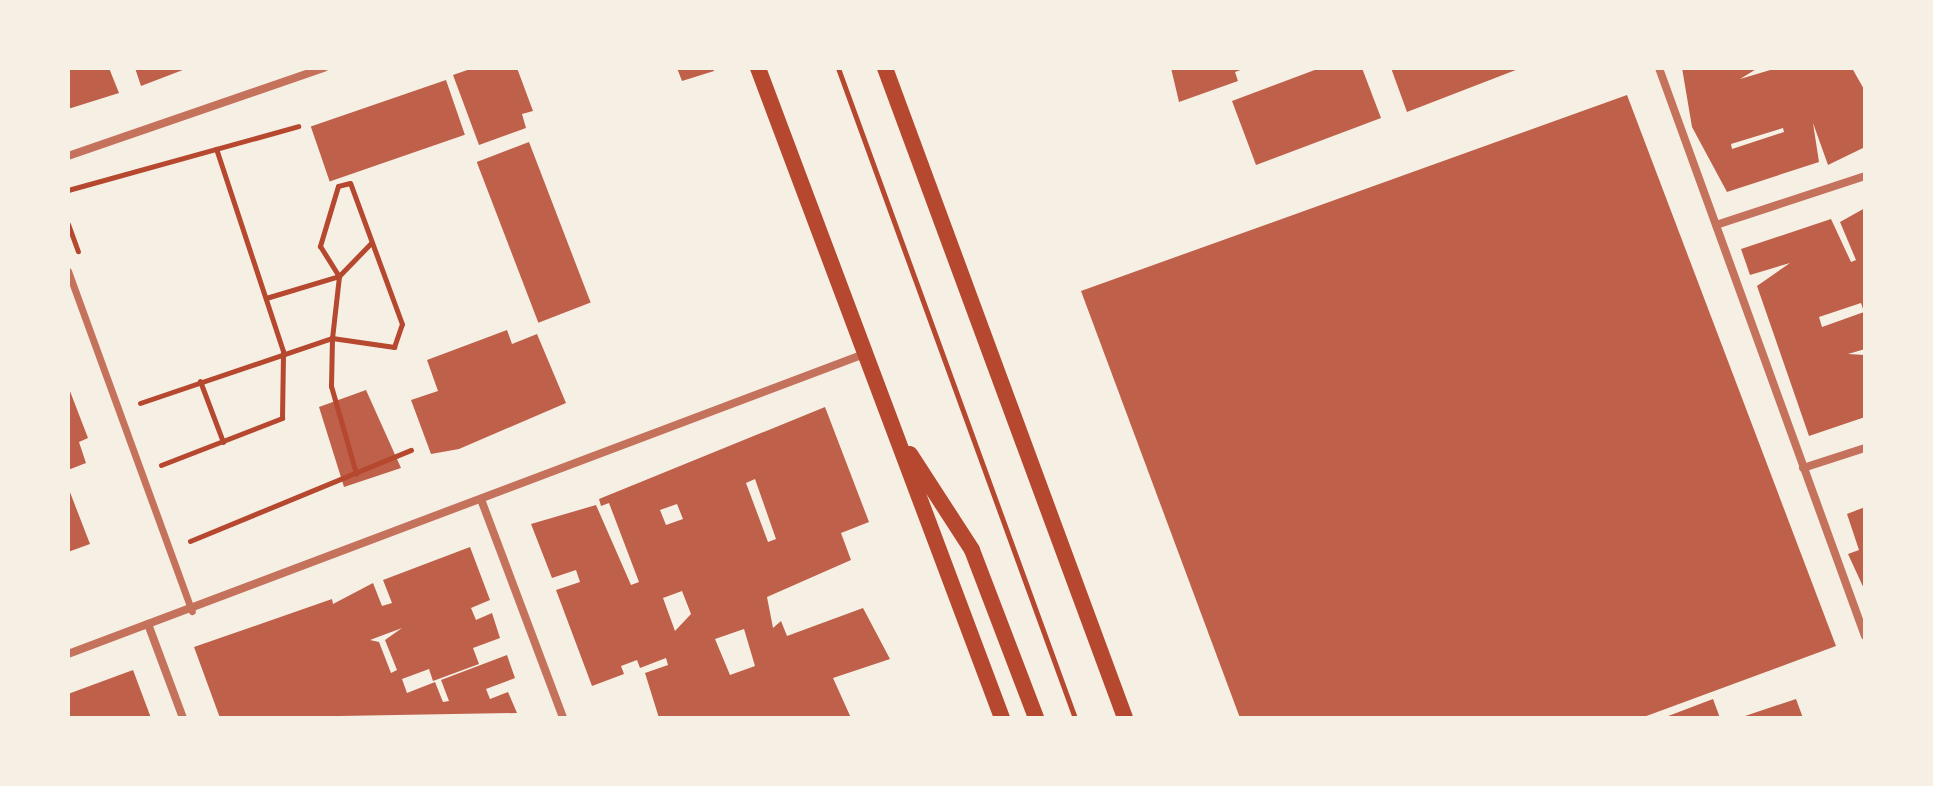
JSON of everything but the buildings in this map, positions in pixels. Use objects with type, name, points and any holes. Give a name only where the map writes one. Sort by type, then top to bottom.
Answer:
[{"type":"main road","points":[[758,68],[862,355],[1002,718]]},
{"type":"main road","points":[[885,68],[1125,718]]},
{"type":"main road","points":[[893,429],[972,550],[1036,718]]},
{"type":"main road","points":[[1110,718],[1116,694]]},
{"type":"street","points":[[68,156],[322,68]]},
{"type":"street","points":[[1659,68],[1865,636]]},
{"type":"street","points":[[1716,225],[1865,176]]},
{"type":"street","points":[[68,271],[192,611]]},
{"type":"street","points":[[68,654],[482,502],[862,355]]},
{"type":"street","points":[[1803,468],[1865,448]]},
{"type":"street","points":[[482,502],[563,718]]},
{"type":"street","points":[[148,624],[183,718]]},
{"type":"path","points":[[838,68],[1075,718]]},
{"type":"path","points":[[68,190],[298,126]]},
{"type":"path","points":[[153,468],[282,418],[283,351],[216,149]]},
{"type":"path","points":[[131,406],[283,351],[332,338],[394,347],[402,324],[350,183],[338,186],[320,246],[339,276],[332,338],[331,386],[356,473]]},
{"type":"path","points":[[266,298],[339,276],[372,242]]},
{"type":"path","points":[[200,381],[223,442]]},
{"type":"path","points":[[180,545],[411,450]]}]
